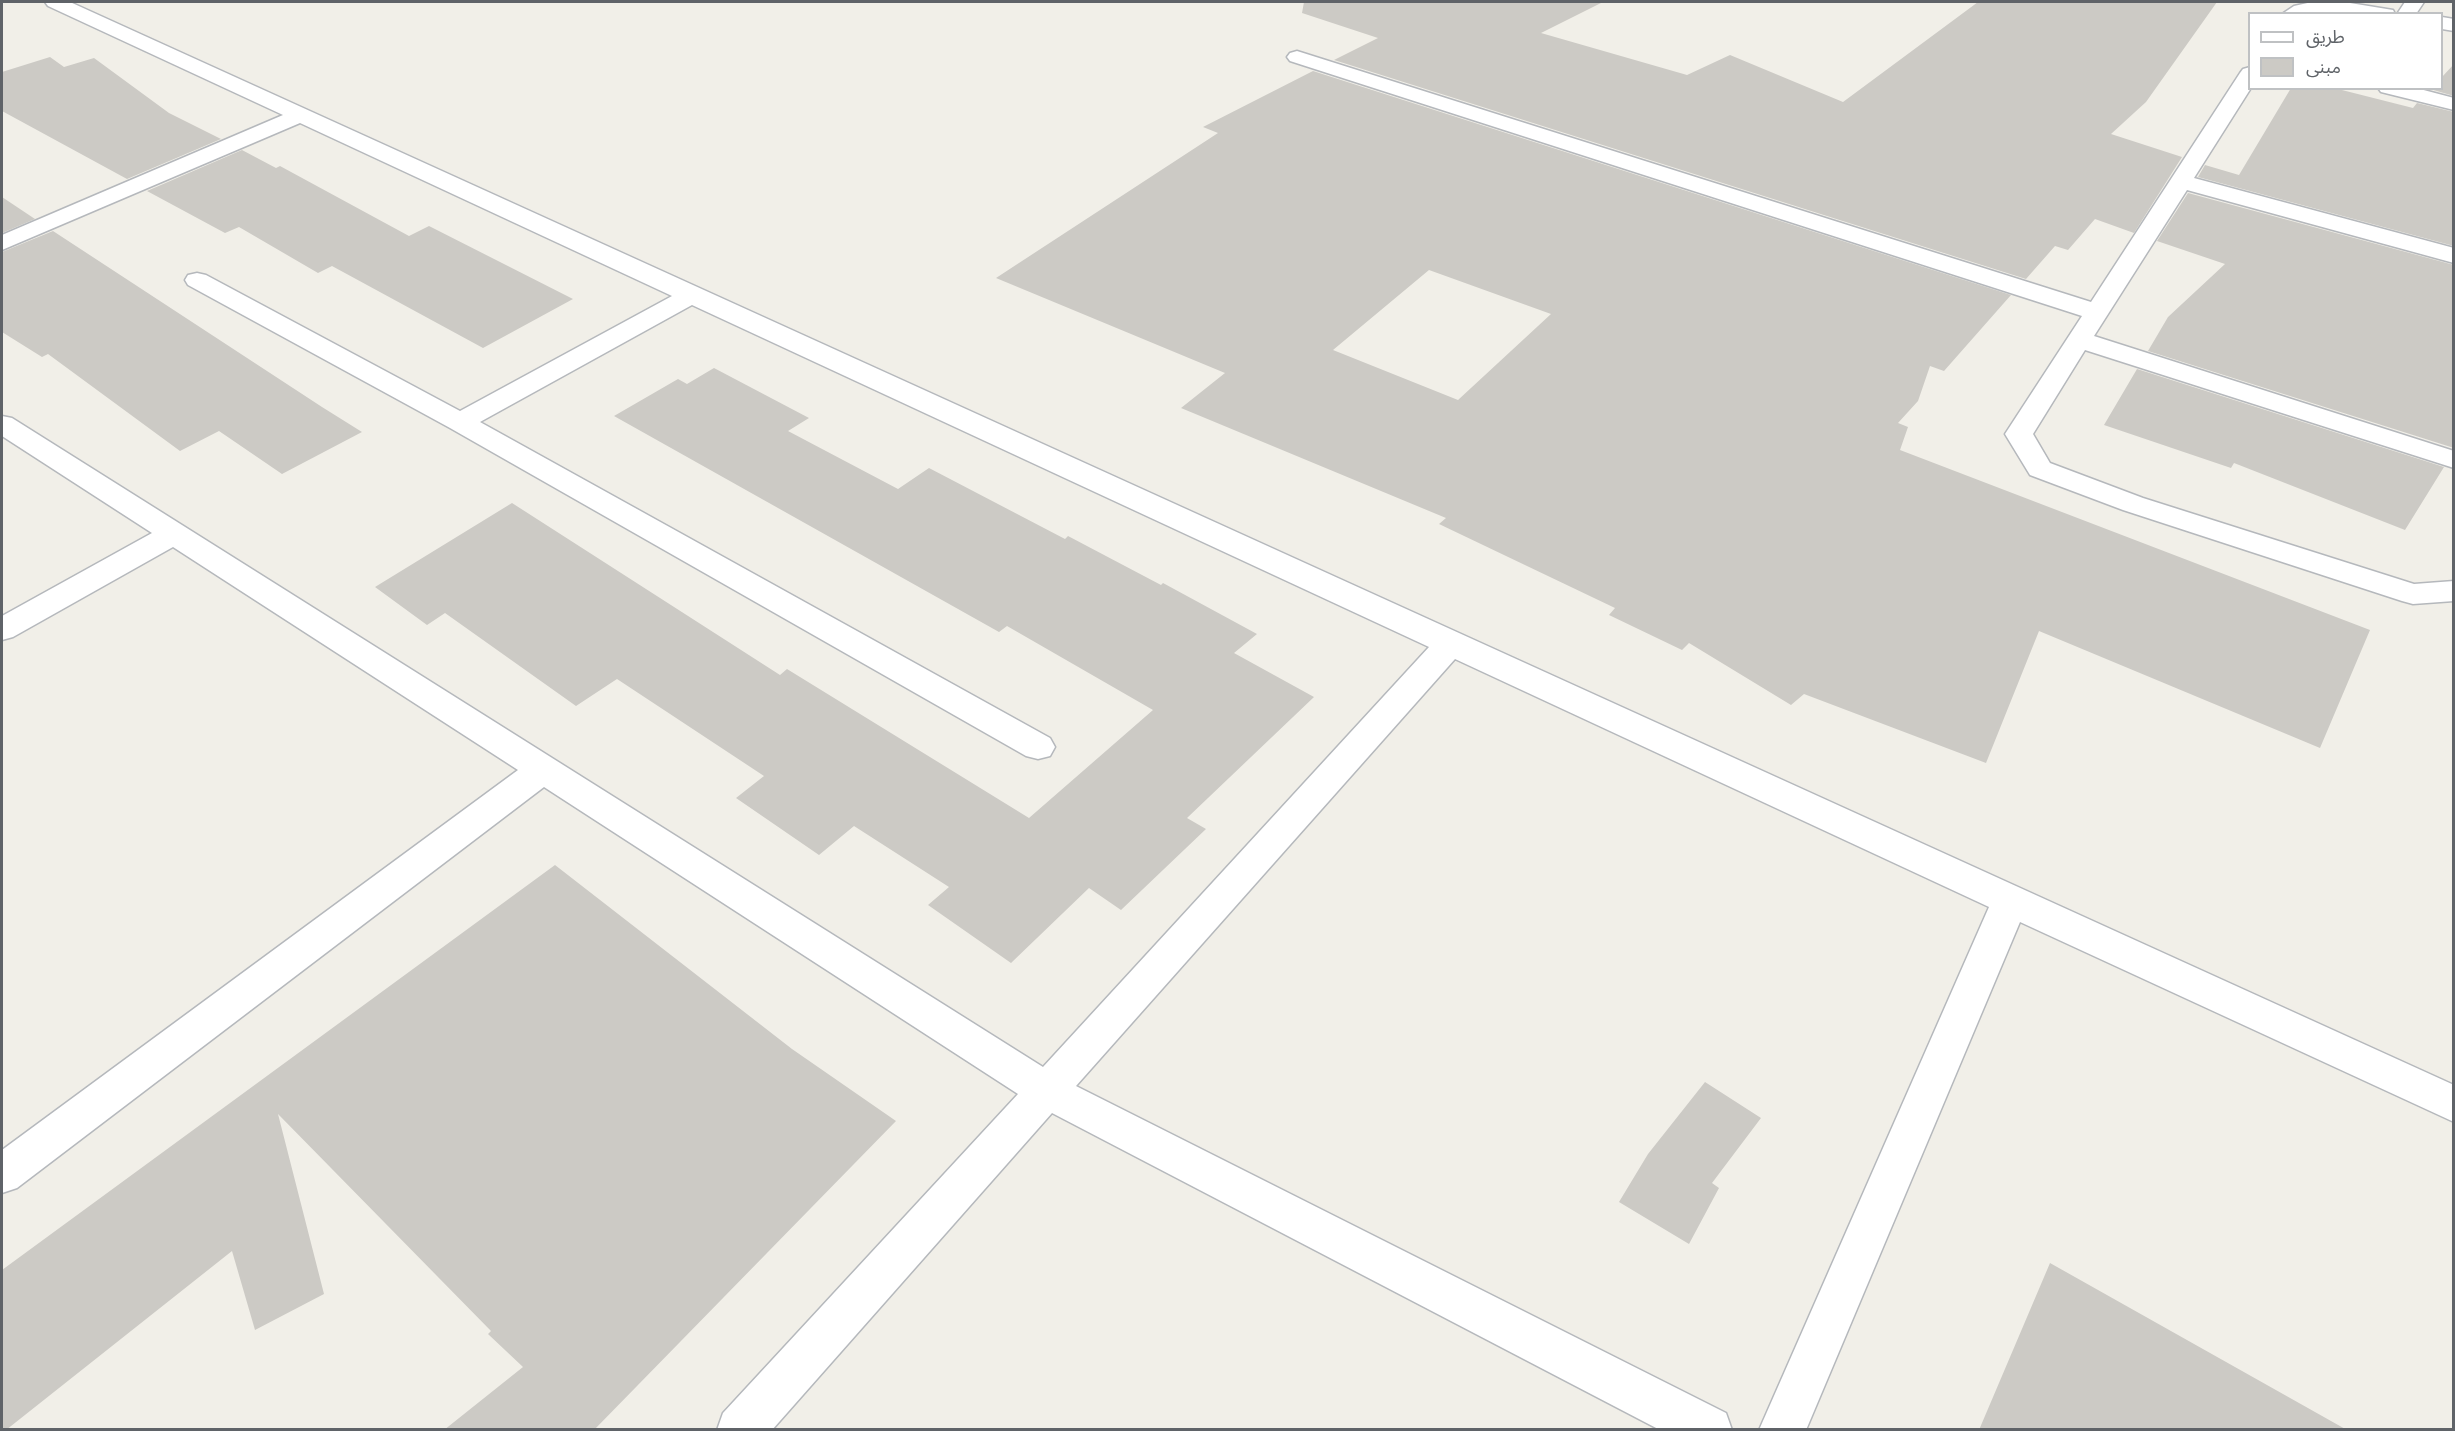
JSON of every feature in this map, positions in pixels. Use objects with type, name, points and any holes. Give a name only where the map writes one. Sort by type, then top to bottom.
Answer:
[{"type":"street","points":[[55,2],[2454,1104]]},
{"type":"street","points":[[2294,12],[2298,9],[2325,5],[2372,12]]},
{"type":"street","points":[[1297,57],[2096,312]]},
{"type":"street","points":[[2248,76],[2019,434],[2040,469],[2133,504],[2414,594],[2454,591]]},
{"type":"street","points":[[2396,90],[2454,104]]},
{"type":"street","points":[[2,243],[301,115]]},
{"type":"street","points":[[2180,181],[2454,256]]},
{"type":"street","points":[[196,280],[460,422],[1038,747]]},
{"type":"street","points":[[460,422],[692,295]]},
{"type":"street","points":[[2079,340],[2454,460]]},
{"type":"street","points":[[2,424],[1046,1090],[1709,1430]]},
{"type":"street","points":[[2,629],[174,534]]},
{"type":"street","points":[[740,1430],[1451,644]]},
{"type":"street","points":[[2,1174],[543,769]]},
{"type":"street","points":[[1782,1430],[2010,901]]},
{"type":"building","points":[[1304,2],[1603,2],[1541,33],[1687,75],[1730,55],[1843,102],[1978,2],[2217,2],[2146,102],[2111,134],[2182,157],[2134,233],[2095,219],[2068,250],[2055,246],[2026,279],[1334,60],[1378,38],[1302,13]]},
{"type":"building","points":[[50,57],[64,67],[94,58],[169,113],[221,139],[127,179],[2,111],[2,72]]},
{"type":"building","points":[[2454,64],[2454,96],[2433,90],[2443,90],[2443,76]]},
{"type":"building","points":[[1313,71],[2011,295],[1944,371],[1930,366],[1918,401],[1898,423],[1908,427],[1900,450],[2370,630],[2320,748],[2039,631],[1986,763],[1804,694],[1791,705],[1689,643],[1682,650],[1609,615],[1615,608],[1439,524],[1446,518],[1181,408],[1225,373],[996,278],[1218,133],[1203,127]],"holes":[[[1429,270],[1551,314],[1458,400],[1333,350]]]},
{"type":"building","points":[[2290,90],[2342,90],[2413,108],[2417,103],[2454,112],[2454,246],[2198,177],[2205,165],[2239,175]]},
{"type":"building","points":[[242,150],[276,168],[280,166],[409,236],[429,226],[573,299],[483,348],[332,266],[318,273],[239,227],[225,233],[147,191]]},
{"type":"building","points":[[2188,193],[2454,265],[2454,448],[2148,351],[2168,317],[2225,264],[2157,241]]},
{"type":"building","points":[[2,197],[35,219],[2,233]]},
{"type":"building","points":[[53,231],[362,432],[282,474],[219,431],[180,451],[48,354],[42,357],[2,332],[2,252]]},
{"type":"building","points":[[714,368],[809,418],[788,431],[898,489],[929,468],[1065,539],[1068,536],[1161,585],[1163,583],[1257,634],[1234,653],[1314,697],[1187,818],[1206,829],[1121,910],[1089,888],[1011,963],[928,905],[949,887],[854,826],[819,855],[736,798],[764,776],[617,679],[576,706],[445,613],[427,625],[375,587],[512,503],[780,675],[787,669],[1029,818],[1153,710],[1007,626],[999,632],[614,416],[678,379],[687,384]]},
{"type":"building","points":[[2137,369],[2444,467],[2405,530],[2234,463],[2231,468],[2104,425]]},
{"type":"building","points":[[555,865],[792,1049],[896,1121],[594,1430],[444,1430],[523,1367],[488,1334],[491,1331],[278,1114],[324,1294],[255,1330],[232,1251],[6,1430],[2,1430],[2,1270]]},
{"type":"building","points":[[1705,1082],[1761,1118],[1712,1183],[1719,1188],[1689,1244],[1619,1202],[1648,1154]]},
{"type":"building","points":[[2050,1263],[2347,1430],[1979,1430]]}]
